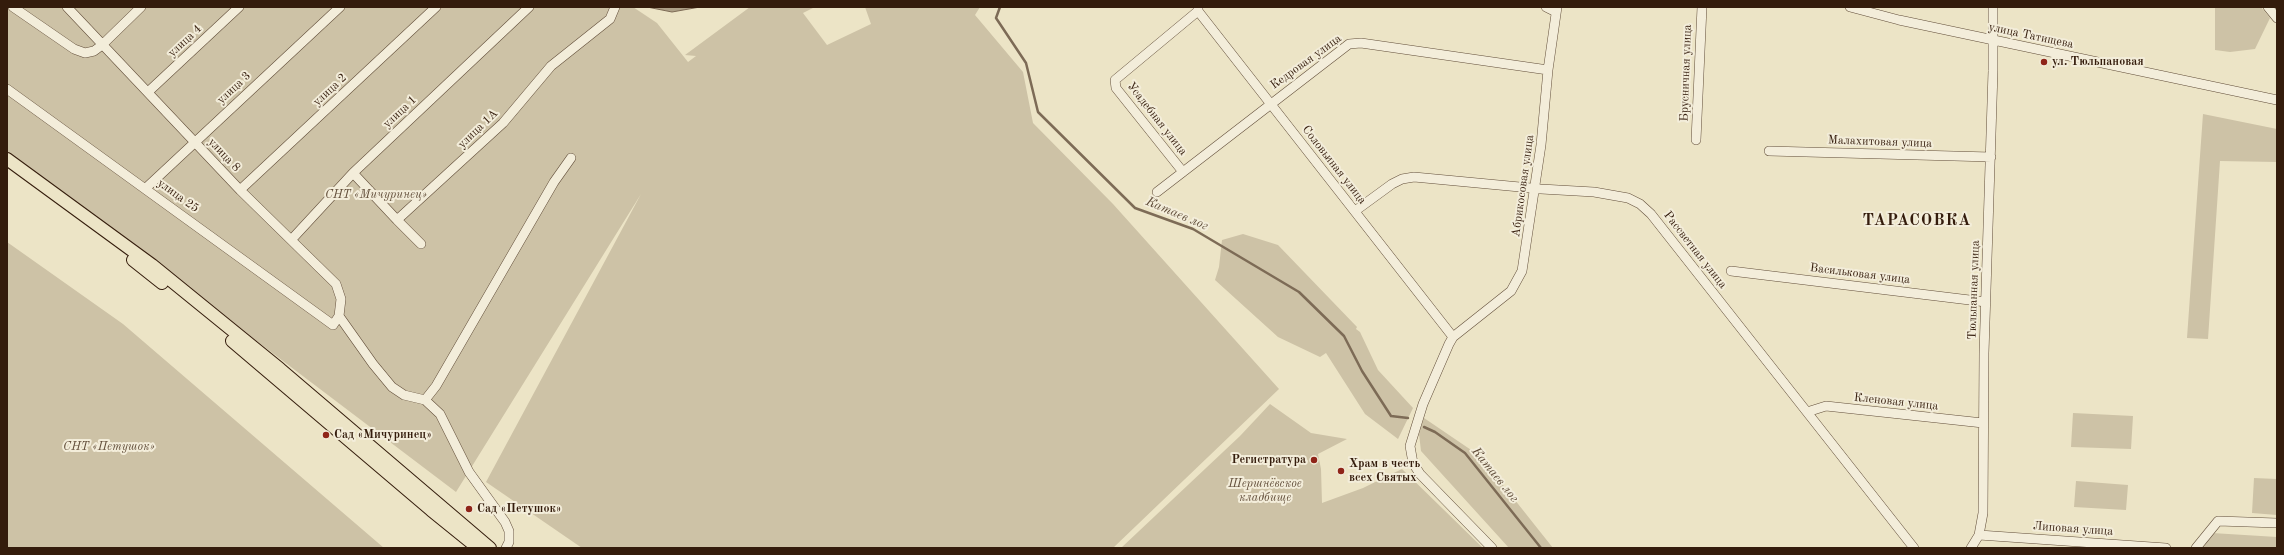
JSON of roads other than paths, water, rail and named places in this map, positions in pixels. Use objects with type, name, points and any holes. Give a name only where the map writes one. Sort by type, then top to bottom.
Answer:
[{"type":"main road","points":[[7,159],[152,265],[285,373],[490,548]]},
{"type":"main road","points":[[7,169],[133,261],[195,309],[431,510],[478,548]]},
{"type":"street","points":[[13,7],[74,49],[84,53],[94,51],[102,45],[141,7]]},
{"type":"street","name":"улица 8","points":[[67,7],[240,190],[292,239],[336,284],[341,299],[339,316]]},
{"type":"street","name":"улица 4","points":[[148,92],[239,7]]},
{"type":"street","name":"улица 3","points":[[146,188],[194,141],[340,7]]},
{"type":"street","name":"улица 2","points":[[240,190],[436,7]]},
{"type":"street","name":"улица 1","points":[[292,239],[353,173],[529,7]]},
{"type":"street","name":"улица 1А","points":[[397,220],[503,123],[551,66],[610,19],[615,7]]},
{"type":"street","points":[[1546,7],[1556,9]]},
{"type":"street","name":"Брусничная улица","points":[[1696,140],[1702,7]]},
{"type":"street","name":"улица Татищева","points":[[1850,7],[1892,19],[2277,100]]},
{"type":"street","name":"Тюльпанная улица","points":[[1971,548],[1979,535],[1983,513],[1993,7]]},
{"type":"street","points":[[2268,7],[2277,18]]},
{"type":"street","name":"Усадебная улица","points":[[1183,172],[1116,88],[1115,80],[1198,9]]},
{"type":"street","name":"Соловьиная улица","points":[[1198,9],[1453,337]]},
{"type":"street","name":"Абрикосовая улица","points":[[1453,337],[1512,291],[1518,282],[1522,271],[1535,189],[1556,9]]},
{"type":"street","name":"Кедровая улица","points":[[1157,192],[1343,47],[1356,43],[1548,70]]},
{"type":"street","name":"улица 25","points":[[7,89],[146,188],[333,325],[339,316]]},
{"type":"street","name":"Малахитовая улица","points":[[1769,151],[1991,157]]},
{"type":"street","points":[[424,400],[436,386],[554,182],[571,158]]},
{"type":"street","points":[[353,173],[421,244]]},
{"type":"street","name":"Рассветная улица","points":[[1355,211],[1376,194],[1408,177],[1535,189],[1610,194],[1628,198],[1640,204],[1651,214],[1914,548]]},
{"type":"street","name":"Васильковая улица","points":[[1731,271],[1986,302]]},
{"type":"street","points":[[339,316],[373,364],[392,387],[404,395],[424,400],[444,420],[469,472],[505,522],[509,531],[509,542],[506,548]]},
{"type":"street","points":[[1453,337],[1435,374],[1417,418],[1410,446],[1411,456],[1420,474],[1492,548]]},
{"type":"street","name":"Кленовая улица","points":[[1807,412],[1826,406],[1984,423]]},
{"type":"street","points":[[2196,548],[2218,521],[2277,523]]},
{"type":"street","name":"Липовая улица","points":[[1979,535],[2166,548]]},
{"type":"waterway","name":"Катаев лог","points":[[1000,7],[996,18],[1026,63],[1038,112],[1135,208],[1193,229],[1299,292],[1344,336],[1362,371],[1391,416],[1408,418]]},
{"type":"waterway","name":"Катаев лог","points":[[1424,427],[1435,432],[1465,453],[1541,548]]},
{"type":"place","name":"ул. Тюльпановая","points":[[2044,62]]},
{"type":"place","name":"Сад «Мичуринец»","points":[[326,435]]},
{"type":"place","name":"Регистратура","points":[[1314,460]]},
{"type":"place","name":"Храм в честь всех Святых","points":[[1341,471]]},
{"type":"place","name":"Сад «Петушок»","points":[[469,509]]},
{"type":"district","name":"ТАРАСОВКА","points":[[1917,221]]},
{"type":"park label","name":"СНТ «Мичуринец»","points":[[376,195]]},
{"type":"park label","name":"СНТ «Петушок»","points":[[109,447]]},
{"type":"park label","name":"Шершнёвское кладбище","points":[[1265,491]]}]
